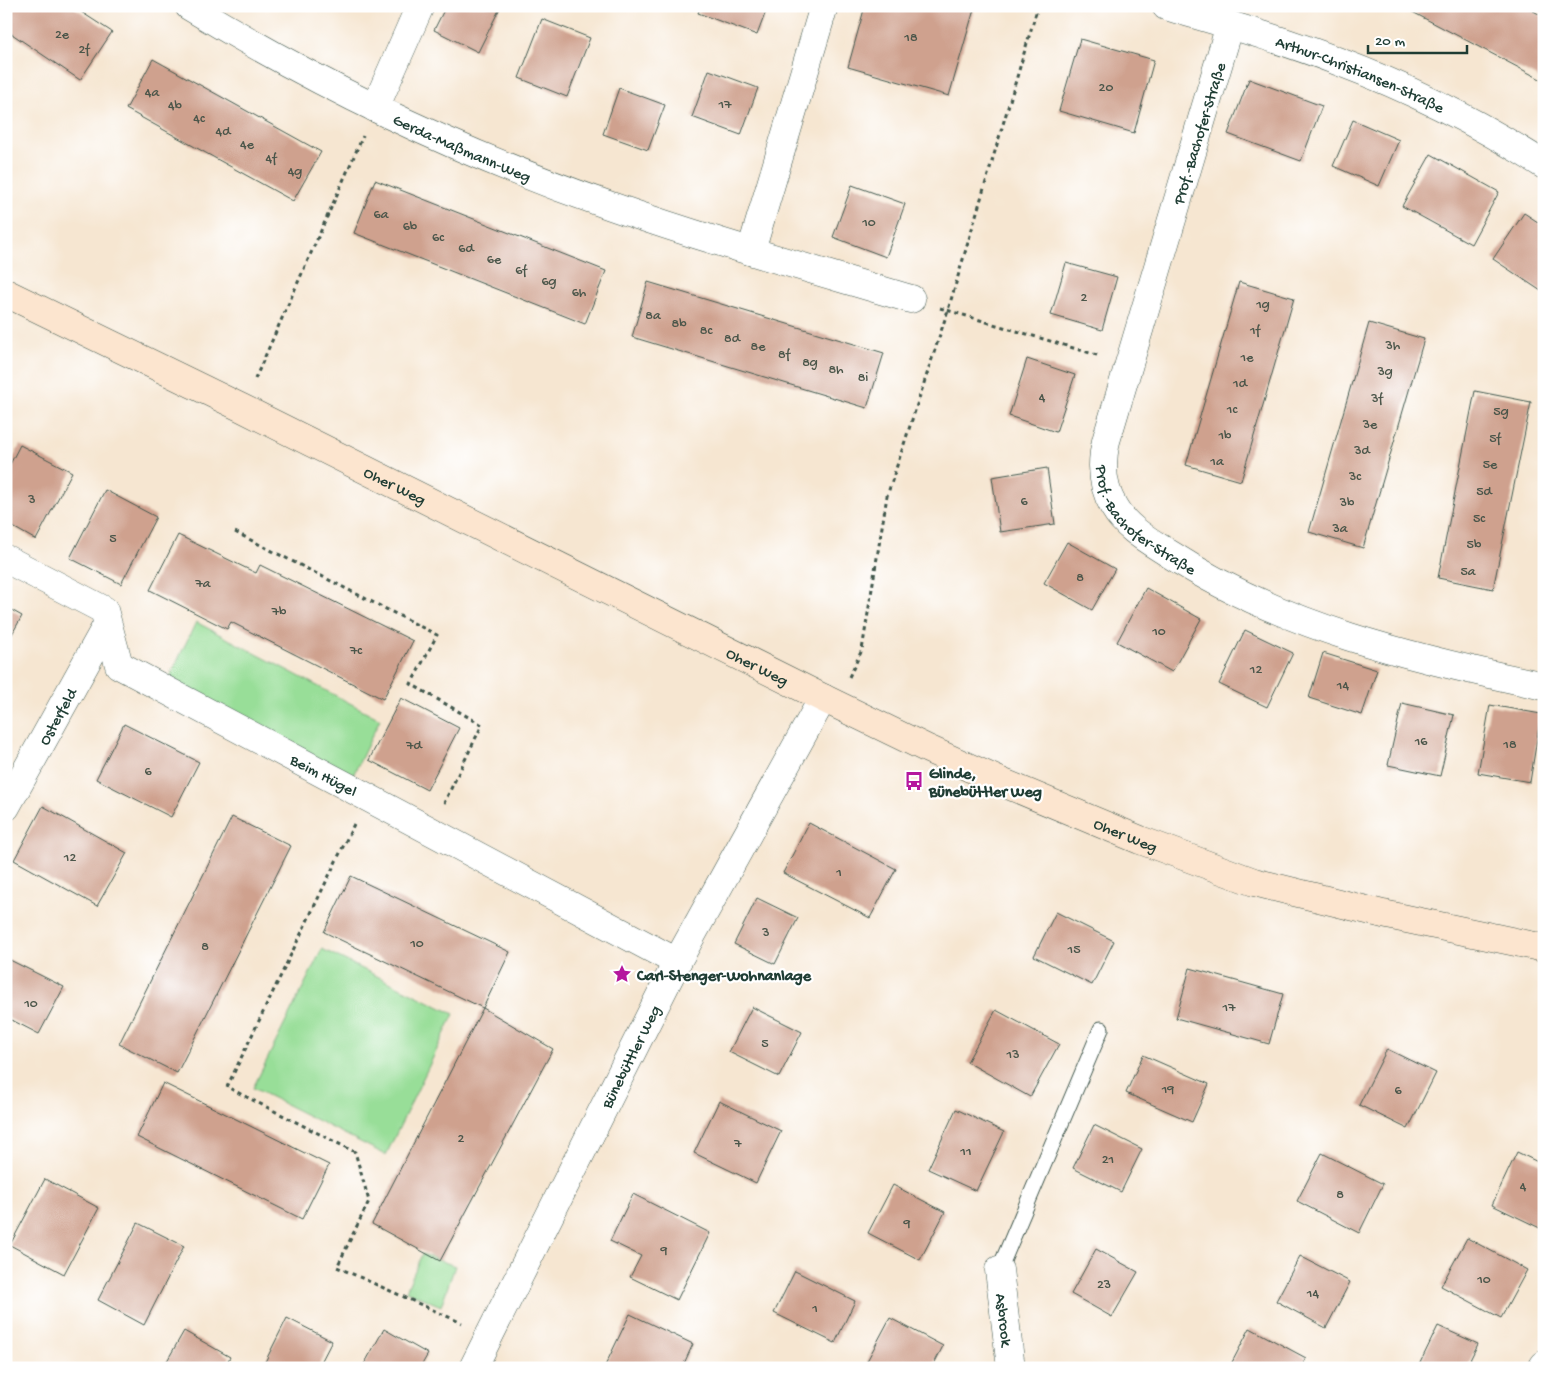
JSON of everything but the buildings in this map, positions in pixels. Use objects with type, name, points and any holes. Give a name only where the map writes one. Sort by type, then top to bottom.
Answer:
[{"type":"street","name":"Gerda-Maßmann-Weg","points":[[189,6],[259,47],[375,108],[456,145],[559,187],[628,212],[911,299]]},
{"type":"street","points":[[375,108],[420,6]]},
{"type":"street","points":[[751,251],[824,6]]},
{"type":"street","name":"Arthur-Christiansen-Straße","points":[[1166,6],[1297,46],[1386,81],[1457,114],[1544,165]]},
{"type":"street","name":"Prof.-Bachofer-Straße","points":[[1230,25],[1106,441],[1103,454],[1104,481],[1114,507],[1131,528],[1185,564],[1213,580],[1311,624],[1418,658],[1544,686]]},
{"type":"street","name":"Oher Weg","points":[[6,293],[242,408],[829,701],[1006,784],[1140,840],[1254,882],[1383,914],[1544,948]]},
{"type":"street","name":"Beim Hügel","points":[[6,558],[104,610],[119,665],[677,962]]},
{"type":"street","name":"Osterfeld","points":[[6,807],[107,625]]},
{"type":"street","name":"Bünebüttler Weg","points":[[474,1368],[677,962],[829,701]]},
{"type":"street","name":"Asbrook","points":[[999,1270],[1011,1368]]},
{"type":"lane","points":[[999,1270],[1101,1029]]},
{"type":"path","points":[[829,701],[862,650],[887,496],[948,310],[1038,6]]},
{"type":"path","points":[[242,408],[375,108]]},
{"type":"path","points":[[911,299],[1129,364]]},
{"type":"path","points":[[235,532],[436,635],[411,684],[482,725],[431,830]]},
{"type":"path","points":[[368,797],[227,1086],[355,1152],[369,1201],[337,1267],[490,1335]]},
{"type":"green space","points":[[196,622],[380,719],[348,786],[164,689]]},
{"type":"green space","points":[[322,949],[454,1014],[386,1155],[253,1088]]},
{"type":"green space","points":[[422,1254],[455,1266],[441,1306],[406,1291]]},
{"type":"place","name":"Glinde, Bünebüttler Weg","points":[[914,781]]},
{"type":"place","name":"Carl-Stenger-Wohnanlage","points":[[622,974]]}]
